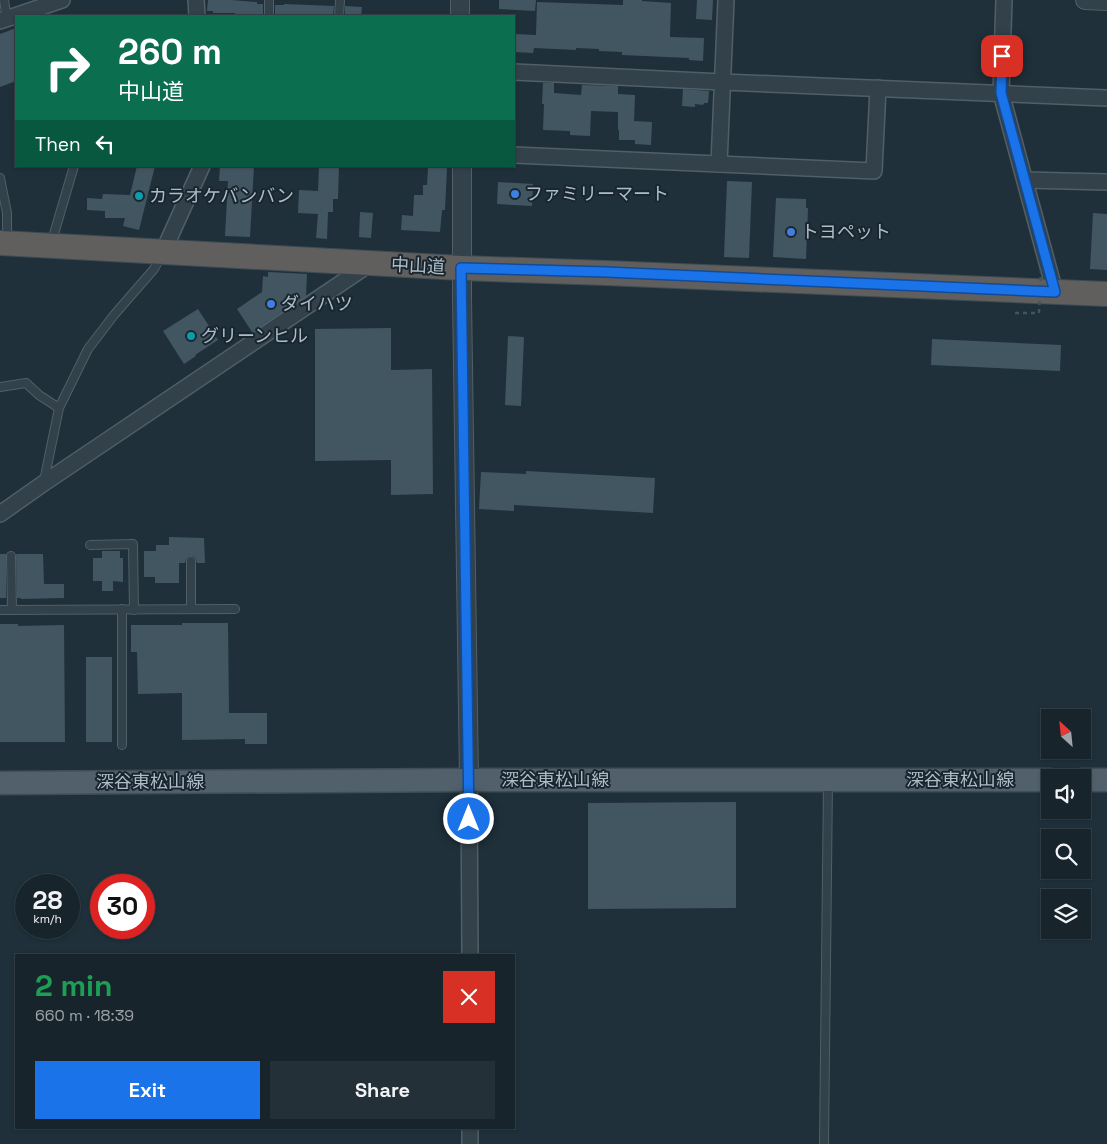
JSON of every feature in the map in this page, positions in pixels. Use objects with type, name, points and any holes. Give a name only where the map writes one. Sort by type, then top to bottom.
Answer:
[{"type":"highway","name":"中山道","points":[[4,243],[461,268],[606,272],[1107,294]]},
{"type":"main road","name":"深谷東松山線","points":[[0,783],[469,780],[1041,780]]},
{"type":"main road","points":[[1091,780],[1107,780]]},
{"type":"street","points":[[18,15],[62,0]]},
{"type":"street","points":[[196,0],[197,15]]},
{"type":"street","points":[[460,0],[460,15]]},
{"type":"street","points":[[719,164],[726,0]]},
{"type":"street","points":[[1004,0],[1001,93],[1055,292]]},
{"type":"street","points":[[1084,0],[1107,1]]},
{"type":"street","points":[[515,72],[1107,98]]},
{"type":"street","points":[[515,155],[874,171],[878,88]]},
{"type":"street","points":[[163,252],[202,167]]},
{"type":"street","points":[[462,167],[461,268],[470,954]]},
{"type":"street","points":[[1025,180],[1107,182]]},
{"type":"street","points":[[0,514],[371,263]]},
{"type":"street","points":[[470,1129],[470,1144]]},
{"type":"lane","points":[[4,0],[4,20]]},
{"type":"lane","points":[[269,0],[269,15]]},
{"type":"lane","points":[[340,0],[340,15]]},
{"type":"lane","points":[[50,246],[74,167]]},
{"type":"lane","points":[[0,178],[7,213],[4,243]]},
{"type":"lane","points":[[44,483],[59,408],[88,349],[114,315],[154,270],[163,252]]},
{"type":"lane","points":[[0,387],[26,383],[39,395],[59,408]]},
{"type":"lane","points":[[90,545],[133,544],[134,610]]},
{"type":"lane","points":[[11,556],[12,610]]},
{"type":"lane","points":[[191,561],[191,609]]},
{"type":"lane","points":[[0,610],[235,609]]},
{"type":"lane","points":[[122,610],[122,745]]},
{"type":"lane","points":[[824,1144],[828,780]]},
{"type":"path","points":[[1015,312],[1039,313],[1042,270]]},
{"type":"building","points":[[208,0],[231,0],[263,4],[263,15],[235,15],[235,13],[213,13],[213,11],[207,11]]},
{"type":"building","points":[[499,0],[536,0],[535,11],[499,9]]},
{"type":"building","points":[[623,0],[671,3],[670,37],[704,38],[703,61],[689,60],[689,58],[622,55],[622,52],[599,51],[599,49],[534,48],[533,53],[515,52],[515,34],[536,35],[537,2],[623,5]]},
{"type":"building","points":[[697,0],[713,0],[712,20],[696,19]]},
{"type":"building","points":[[275,5],[334,6],[333,15],[275,15]]},
{"type":"building","points":[[345,6],[362,7],[361,15],[345,15]]},
{"type":"building","points":[[15,28],[15,81],[0,87],[0,34]]},
{"type":"building","points":[[543,83],[554,83],[554,93],[581,95],[582,85],[618,86],[618,94],[635,95],[634,121],[652,122],[651,145],[635,144],[635,140],[619,140],[618,112],[591,111],[590,136],[570,135],[570,131],[543,130]]},
{"type":"building","points":[[683,89],[709,91],[708,103],[703,105],[695,104],[695,107],[682,106]]},
{"type":"building","points":[[137,167],[155,167],[139,230],[123,226],[125,218],[105,218],[105,211],[87,210],[87,198],[102,199],[103,194],[130,195]]},
{"type":"building","points":[[220,167],[254,167],[250,237],[225,236],[228,181],[219,181]]},
{"type":"building","points":[[319,167],[339,167],[338,199],[333,199],[333,212],[328,212],[327,239],[316,238],[318,214],[298,213],[299,190],[318,191]]},
{"type":"building","points":[[428,168],[447,168],[445,210],[442,210],[440,232],[401,230],[402,215],[413,216],[414,195],[423,195],[423,185],[427,185]]},
{"type":"building","points":[[727,181],[752,182],[749,258],[724,257]]},
{"type":"building","name":"ファミリーマート","points":[[498,182],[533,184],[532,206],[497,204]]},
{"type":"building","name":"トヨペット","points":[[776,198],[806,199],[806,208],[808,208],[806,259],[773,257]]},
{"type":"building","points":[[360,212],[373,213],[371,238],[359,237]]},
{"type":"building","points":[[1093,213],[1107,214],[1107,270],[1090,269]]},
{"type":"building","name":"ダイハツ","points":[[268,272],[307,274],[306,296],[252,332],[237,309],[262,292],[263,276],[268,277]]},
{"type":"building","name":"グリーンヒル","points":[[198,309],[218,340],[184,364],[163,331]]},
{"type":"building","points":[[391,328],[391,370],[432,369],[433,494],[391,495],[391,460],[315,461],[315,329]]},
{"type":"building","points":[[508,336],[524,337],[521,406],[505,405]]},
{"type":"building","points":[[932,339],[1061,345],[1060,371],[931,365]]},
{"type":"building","points":[[526,471],[655,478],[653,513],[514,505],[514,511],[479,509],[481,472],[526,474]]},
{"type":"building","points":[[169,537],[204,538],[205,563],[197,563],[194,556],[189,556],[185,563],[179,563],[179,583],[155,583],[155,577],[144,577],[144,551],[156,551],[156,545],[169,545]]},
{"type":"building","points":[[102,551],[120,551],[120,558],[123,558],[123,582],[113,581],[113,591],[102,591],[102,581],[93,581],[93,558],[102,558]]},
{"type":"building","points":[[0,554],[6,554],[6,598],[0,598]]},
{"type":"building","points":[[16,554],[43,554],[44,584],[64,584],[64,598],[17,598]]},
{"type":"building","points":[[182,623],[228,623],[229,713],[267,713],[267,744],[245,744],[245,739],[182,740],[182,693],[138,694],[137,652],[131,652],[131,625],[182,625]]},
{"type":"building","points":[[0,624],[18,624],[18,626],[64,625],[65,742],[0,742]]},
{"type":"building","points":[[86,657],[112,657],[112,742],[86,742]]},
{"type":"building","points":[[736,802],[736,908],[588,909],[588,803]]},
{"type":"place","name":"ファミリーマート","points":[[515,194]]},
{"type":"place","name":"カラオケバンバン","points":[[139,196]]},
{"type":"place","name":"トヨペット","points":[[791,232]]},
{"type":"place","name":"ダイハツ","points":[[271,304]]},
{"type":"place","name":"グリーンヒル","points":[[191,336]]},
{"type":"route","points":[[469,819],[461,268],[606,272],[1055,292],[1001,93],[1002,56]]}]
